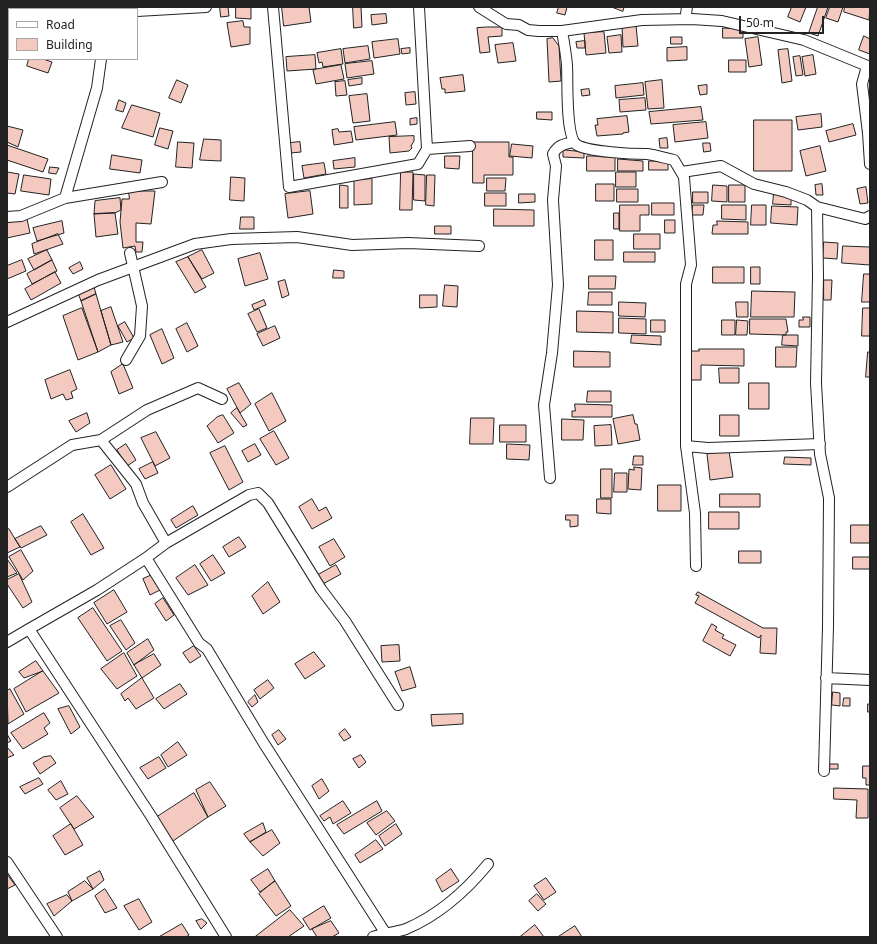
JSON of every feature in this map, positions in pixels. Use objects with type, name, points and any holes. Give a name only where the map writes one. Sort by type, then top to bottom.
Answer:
[{"type":"street","points":[[138,10],[206,7]]},
{"type":"street","points":[[273,7],[289,187],[418,164],[427,150],[419,7]]},
{"type":"street","points":[[479,7],[506,24],[519,25],[528,30],[562,31],[642,20],[692,19],[722,21],[804,40],[868,66],[862,84],[870,164]]},
{"type":"street","points":[[562,31],[567,65],[569,113],[574,142]]},
{"type":"street","points":[[65,198],[97,88],[101,60]]},
{"type":"street","points":[[550,478],[544,405],[552,353],[558,285],[553,200],[556,166],[553,154],[556,148],[562,144],[574,142],[584,148],[631,154],[647,154],[674,160],[684,176],[691,265],[686,284],[686,446],[696,513],[696,566]]},
{"type":"street","points":[[427,150],[470,146]]},
{"type":"street","points":[[682,172],[721,166],[754,184],[786,192],[807,200],[817,208],[866,219],[870,216]]},
{"type":"street","points":[[7,217],[21,216],[65,198],[162,182]]},
{"type":"street","points":[[817,208],[818,276],[816,383],[820,444],[829,498],[824,771]]},
{"type":"street","points":[[7,322],[98,280],[195,244],[231,239],[297,237],[352,245],[408,243],[479,246]]},
{"type":"street","points":[[126,360],[140,336],[142,306],[130,253]]},
{"type":"street","points":[[7,486],[72,445],[101,440],[147,410],[198,388],[222,399]]},
{"type":"street","points":[[101,440],[136,484],[143,503],[166,543]]},
{"type":"street","points":[[686,446],[708,448],[820,444]]},
{"type":"street","points":[[7,642],[97,590],[166,543],[249,495],[258,493],[268,503],[321,589],[345,621],[398,705]]},
{"type":"street","points":[[146,558],[199,643],[207,649],[262,742],[386,934]]},
{"type":"street","points":[[28,629],[151,816],[226,937]]},
{"type":"street","points":[[826,678],[870,680]]},
{"type":"street","points":[[7,862],[57,937]]},
{"type":"street","points":[[373,937],[405,929],[432,917],[474,881],[488,864]]},
{"type":"building","points":[[220,7],[228,7],[229,16],[221,17]]},
{"type":"building","points":[[236,7],[251,7],[251,19],[236,18]]},
{"type":"building","points":[[282,7],[309,7],[311,22],[284,26]]},
{"type":"building","points":[[353,7],[361,7],[362,27],[354,28]]},
{"type":"building","points":[[559,7],[567,7],[565,15],[557,13]]},
{"type":"building","points":[[612,7],[624,7],[623,11]]},
{"type":"building","points":[[792,7],[806,7],[800,22],[788,17]]},
{"type":"building","points":[[818,7],[828,7],[818,36],[809,33]]},
{"type":"building","points":[[830,7],[843,7],[838,22],[826,18]]},
{"type":"building","points":[[845,7],[870,7],[869,20],[844,12]]},
{"type":"building","points":[[386,14],[387,23],[372,25],[371,15]]},
{"type":"building","points":[[243,21],[244,27],[250,27],[250,44],[231,47],[227,23]]},
{"type":"building","points":[[636,25],[638,46],[623,47],[622,26]]},
{"type":"building","points":[[502,27],[502,36],[488,37],[490,52],[480,53],[477,28]]},
{"type":"building","points":[[7,28],[8,44],[7,44]]},
{"type":"building","points":[[723,28],[743,29],[743,38],[723,38]]},
{"type":"building","points":[[604,32],[606,53],[586,55],[584,33]]},
{"type":"building","points":[[621,35],[622,52],[609,53],[607,37]]},
{"type":"building","points":[[864,36],[870,39],[870,54],[859,50]]},
{"type":"building","points":[[671,37],[682,37],[682,44],[671,44]]},
{"type":"building","points":[[758,37],[762,65],[749,67],[745,39]]},
{"type":"building","points":[[553,38],[559,46],[561,81],[549,82],[547,39]]},
{"type":"building","points":[[398,39],[400,54],[374,58],[372,42]]},
{"type":"building","points":[[585,41],[585,48],[577,48],[576,42]]},
{"type":"building","points":[[513,43],[516,61],[498,63],[495,45]]},
{"type":"building","points":[[368,46],[370,59],[345,63],[343,49]]},
{"type":"building","points":[[687,47],[687,60],[667,61],[667,48]]},
{"type":"building","points":[[410,48],[410,53],[402,54],[401,49]]},
{"type":"building","points":[[341,49],[343,64],[323,67],[322,62],[319,63],[317,53]]},
{"type":"building","points":[[788,49],[792,81],[782,83],[778,50]]},
{"type":"building","points":[[315,55],[316,69],[287,71],[286,57]]},
{"type":"building","points":[[813,55],[816,74],[805,76],[802,57]]},
{"type":"building","points":[[800,56],[803,75],[796,76],[793,57]]},
{"type":"building","points":[[29,60],[46,60],[52,62],[48,73],[27,66]]},
{"type":"building","points":[[729,60],[746,60],[746,72],[729,72]]},
{"type":"building","points":[[372,61],[374,74],[347,78],[345,64]]},
{"type":"building","points":[[341,65],[344,79],[316,84],[313,70]]},
{"type":"building","points":[[463,75],[465,91],[445,93],[445,89],[442,89],[440,78]]},
{"type":"building","points":[[362,78],[362,84],[349,86],[348,80]]},
{"type":"building","points":[[177,80],[188,85],[181,103],[169,98]]},
{"type":"building","points":[[662,80],[664,108],[648,109],[645,82]]},
{"type":"building","points":[[345,81],[347,95],[336,96],[335,82]]},
{"type":"building","points":[[643,83],[644,95],[616,98],[615,86]]},
{"type":"building","points":[[707,85],[707,94],[700,95],[698,86]]},
{"type":"building","points":[[589,89],[590,95],[582,96],[581,90]]},
{"type":"building","points":[[415,92],[416,104],[406,105],[405,93]]},
{"type":"building","points":[[367,94],[370,121],[353,123],[349,96]]},
{"type":"building","points":[[645,98],[646,110],[620,112],[619,100]]},
{"type":"building","points":[[119,100],[126,103],[123,112],[116,110]]},
{"type":"building","points":[[132,105],[160,113],[153,137],[122,128]]},
{"type":"building","points":[[701,107],[703,120],[651,124],[649,112]]},
{"type":"building","points":[[537,112],[552,112],[552,120],[537,119]]},
{"type":"building","points":[[821,114],[822,127],[798,130],[796,117]]},
{"type":"building","points":[[627,116],[629,132],[623,134],[597,136],[595,125],[598,125],[597,119]]},
{"type":"building","points":[[417,118],[417,124],[410,125],[410,119]]},
{"type":"building","points":[[754,120],[792,120],[792,171],[754,171]]},
{"type":"building","points":[[395,122],[397,135],[356,140],[354,127]]},
{"type":"building","points":[[706,122],[708,138],[675,142],[673,125]]},
{"type":"building","points":[[853,124],[856,135],[829,142],[826,131]]},
{"type":"building","points":[[7,126],[23,130],[18,147],[7,142]]},
{"type":"building","points":[[160,128],[173,131],[168,149],[155,145]]},
{"type":"building","points":[[338,129],[339,132],[351,131],[353,142],[334,145],[332,130]]},
{"type":"building","points":[[414,136],[414,141],[411,146],[412,148],[409,151],[390,153],[389,137]]},
{"type":"building","points":[[667,138],[668,148],[660,148],[659,139]]},
{"type":"building","points":[[204,139],[221,140],[221,161],[200,160]]},
{"type":"building","points":[[178,142],[194,143],[192,168],[176,167]]},
{"type":"building","points":[[300,142],[301,152],[291,153],[290,143]]},
{"type":"building","points":[[473,142],[509,142],[509,157],[513,157],[513,175],[484,175],[484,183],[473,183]]},
{"type":"building","points":[[703,143],[710,143],[711,151],[704,152]]},
{"type":"building","points":[[512,144],[533,146],[532,158],[510,156]]},
{"type":"building","points":[[7,145],[48,159],[43,172],[7,160]]},
{"type":"building","points":[[820,146],[826,171],[806,176],[800,151]]},
{"type":"building","points":[[563,151],[584,152],[584,158],[563,157]]},
{"type":"building","points":[[112,155],[142,160],[140,173],[110,169]]},
{"type":"building","points":[[445,156],[460,156],[459,169],[445,168]]},
{"type":"building","points":[[587,156],[615,156],[615,171],[587,171]]},
{"type":"building","points":[[355,158],[355,167],[334,169],[333,161]]},
{"type":"building","points":[[618,159],[643,161],[643,171],[618,171]]},
{"type":"building","points":[[649,161],[668,161],[668,170],[649,170]]},
{"type":"building","points":[[324,163],[326,174],[304,178],[302,166]]},
{"type":"building","points":[[50,167],[59,168],[56,174],[49,173]]},
{"type":"building","points":[[7,172],[19,174],[15,194],[7,193]]},
{"type":"building","points":[[401,172],[413,172],[412,210],[400,210]]},
{"type":"building","points":[[616,172],[636,172],[636,187],[616,187]]},
{"type":"building","points":[[414,174],[425,175],[425,201],[414,200]]},
{"type":"building","points":[[24,175],[51,179],[49,195],[21,191]]},
{"type":"building","points":[[427,175],[435,175],[434,206],[426,205]]},
{"type":"building","points":[[231,177],[245,178],[244,201],[230,200]]},
{"type":"building","points":[[487,178],[506,178],[505,191],[487,191]]},
{"type":"building","points":[[372,179],[372,204],[354,205],[354,180]]},
{"type":"building","points":[[596,184],[614,184],[614,201],[596,201]]},
{"type":"building","points":[[822,184],[823,195],[816,195],[815,185]]},
{"type":"building","points":[[340,185],[348,186],[348,208],[340,208]]},
{"type":"building","points":[[713,185],[727,186],[727,202],[712,201]]},
{"type":"building","points":[[729,185],[745,185],[745,202],[729,202]]},
{"type":"building","points":[[866,187],[868,203],[860,204],[857,189]]},
{"type":"building","points":[[617,189],[638,189],[638,202],[617,202]]},
{"type":"building","points":[[129,191],[155,191],[151,224],[136,223],[136,242],[143,242],[142,252],[136,252],[135,246],[123,248],[120,222],[122,199],[129,199]]},
{"type":"building","points":[[310,191],[313,214],[288,218],[285,194]]},
{"type":"building","points":[[693,192],[708,192],[708,203],[693,203]]},
{"type":"building","points":[[485,193],[506,193],[506,206],[485,206]]},
{"type":"building","points":[[774,193],[786,194],[786,198],[791,198],[791,205],[773,204]]},
{"type":"building","points":[[519,194],[535,194],[535,202],[519,203]]},
{"type":"building","points":[[120,198],[121,210],[115,213],[94,214],[95,201]]},
{"type":"building","points":[[652,203],[674,203],[674,215],[652,215]]},
{"type":"building","points":[[620,205],[649,205],[649,215],[640,215],[640,231],[620,231]]},
{"type":"building","points":[[693,205],[704,205],[703,215],[692,215]]},
{"type":"building","points":[[722,205],[746,205],[746,220],[722,219]]},
{"type":"building","points":[[752,205],[766,205],[766,225],[751,225]]},
{"type":"building","points":[[772,206],[798,207],[797,225],[771,223]]},
{"type":"building","points":[[494,209],[534,210],[534,226],[494,226]]},
{"type":"building","points":[[115,213],[118,234],[96,237],[94,214]]},
{"type":"building","points":[[614,213],[619,213],[619,229],[614,229]]},
{"type":"building","points":[[241,217],[254,217],[254,229],[240,229]]},
{"type":"building","points":[[27,219],[30,233],[7,238],[7,223]]},
{"type":"building","points":[[665,220],[675,220],[675,233],[665,233]]},
{"type":"building","points":[[62,221],[64,233],[37,241],[33,228]]},
{"type":"building","points":[[717,221],[748,222],[748,234],[712,234],[713,225],[717,225]]},
{"type":"building","points":[[435,226],[451,226],[451,234],[435,234]]},
{"type":"building","points":[[58,234],[63,244],[34,254],[32,244]]},
{"type":"building","points":[[634,234],[660,234],[660,249],[634,249]]},
{"type":"building","points":[[595,240],[613,240],[613,260],[595,260]]},
{"type":"building","points":[[824,242],[838,243],[837,259],[823,258]]},
{"type":"building","points":[[843,246],[870,247],[870,265],[842,263]]},
{"type":"building","points":[[47,250],[52,260],[34,270],[28,259]]},
{"type":"building","points":[[202,250],[214,273],[202,279],[188,257]]},
{"type":"building","points":[[624,252],[655,252],[655,262],[624,262]]},
{"type":"building","points":[[260,253],[268,279],[245,286],[238,259]]},
{"type":"building","points":[[188,257],[206,287],[195,293],[176,262]]},
{"type":"building","points":[[22,260],[26,271],[7,279],[7,266]]},
{"type":"building","points":[[52,260],[57,271],[32,284],[27,274]]},
{"type":"building","points":[[80,262],[83,269],[73,274],[69,268]]},
{"type":"building","points":[[713,267],[744,267],[744,283],[713,283]]},
{"type":"building","points":[[751,267],[760,267],[760,284],[751,284]]},
{"type":"building","points":[[334,270],[344,271],[344,278],[333,278]]},
{"type":"building","points":[[55,272],[61,283],[31,300],[25,289]]},
{"type":"building","points":[[864,274],[870,274],[870,302],[862,302]]},
{"type":"building","points":[[589,276],[616,276],[615,289],[589,289]]},
{"type":"building","points":[[285,280],[289,295],[282,298],[278,282]]},
{"type":"building","points":[[824,280],[832,280],[831,300],[824,300]]},
{"type":"building","points":[[445,285],[458,286],[457,307],[443,306]]},
{"type":"building","points":[[94,287],[96,294],[81,301],[78,293]]},
{"type":"building","points":[[752,291],[795,292],[794,317],[751,317]]},
{"type":"building","points":[[589,292],[612,292],[612,305],[588,305]]},
{"type":"building","points":[[96,294],[111,345],[98,352],[81,301]]},
{"type":"building","points":[[420,295],[437,295],[437,307],[420,308]]},
{"type":"building","points":[[264,300],[266,305],[254,310],[252,305]]},
{"type":"building","points":[[619,302],[646,303],[645,317],[619,316]]},
{"type":"building","points":[[736,302],[748,302],[748,317],[737,317]]},
{"type":"building","points":[[111,307],[123,342],[111,345],[101,311]]},
{"type":"building","points":[[82,308],[98,352],[78,360],[63,316]]},
{"type":"building","points":[[863,308],[870,308],[870,336],[862,336]]},
{"type":"building","points":[[259,309],[267,328],[257,332],[248,314]]},
{"type":"building","points":[[577,311],[613,312],[613,333],[577,332]]},
{"type":"building","points":[[803,317],[810,317],[810,327],[799,327],[799,320],[803,320]]},
{"type":"building","points":[[619,318],[646,319],[646,334],[619,333]]},
{"type":"building","points":[[750,319],[786,319],[788,332],[786,332],[786,335],[750,334]]},
{"type":"building","points":[[651,320],[665,320],[665,332],[651,332]]},
{"type":"building","points":[[722,320],[735,320],[735,335],[722,335]]},
{"type":"building","points":[[737,320],[748,321],[747,335],[736,335]]},
{"type":"building","points":[[125,322],[134,338],[127,342],[118,326]]},
{"type":"building","points":[[187,323],[198,346],[187,352],[176,329]]},
{"type":"building","points":[[275,326],[280,338],[263,346],[257,334]]},
{"type":"building","points":[[162,329],[174,358],[162,364],[150,335]]},
{"type":"building","points":[[632,335],[661,336],[661,345],[631,343]]},
{"type":"building","points":[[783,335],[798,335],[798,346],[782,345]]},
{"type":"building","points":[[776,347],[797,347],[796,367],[776,367]]},
{"type":"building","points":[[699,349],[744,349],[744,366],[701,365],[701,380],[689,380],[690,351],[699,351]]},
{"type":"building","points":[[574,351],[610,352],[610,367],[574,367]]},
{"type":"building","points":[[868,352],[870,352],[870,377],[866,377]]},
{"type":"building","points":[[123,364],[133,388],[119,394],[111,372]]},
{"type":"building","points":[[719,368],[739,368],[739,383],[720,383]]},
{"type":"building","points":[[70,370],[77,389],[71,392],[73,398],[66,400],[63,394],[51,399],[45,380]]},
{"type":"building","points":[[239,383],[251,404],[240,413],[227,389]]},
{"type":"building","points":[[749,383],[769,383],[769,409],[749,409]]},
{"type":"building","points":[[588,391],[611,391],[611,402],[587,402]]},
{"type":"building","points":[[272,393],[286,421],[269,431],[255,404]]},
{"type":"building","points":[[575,404],[612,405],[612,417],[572,417],[572,411],[575,411]]},
{"type":"building","points":[[237,408],[247,425],[243,427],[231,413]]},
{"type":"building","points":[[87,413],[90,423],[76,432],[69,421]]},
{"type":"building","points":[[223,415],[234,433],[218,443],[207,426],[217,417]]},
{"type":"building","points":[[633,415],[635,424],[637,424],[640,440],[618,444],[613,419]]},
{"type":"building","points":[[720,415],[739,415],[739,436],[720,436]]},
{"type":"building","points":[[471,418],[494,418],[493,444],[470,444]]},
{"type":"building","points":[[562,419],[584,420],[583,440],[562,440]]},
{"type":"building","points":[[500,425],[526,425],[526,442],[500,442]]},
{"type":"building","points":[[611,425],[612,445],[595,446],[594,426]]},
{"type":"building","points":[[274,431],[289,458],[276,465],[260,439]]},
{"type":"building","points":[[156,432],[170,458],[155,466],[141,438]]},
{"type":"building","points":[[126,444],[136,460],[127,466],[117,450]]},
{"type":"building","points":[[255,444],[261,455],[248,462],[242,451]]},
{"type":"building","points":[[507,444],[530,445],[529,460],[507,459]]},
{"type":"building","points":[[225,446],[243,482],[229,490],[210,453]]},
{"type":"building","points":[[729,451],[733,477],[710,480],[707,454]]},
{"type":"building","points":[[634,456],[643,456],[643,465],[633,465]]},
{"type":"building","points":[[785,457],[811,458],[811,465],[784,464]]},
{"type":"building","points":[[153,462],[158,473],[145,479],[139,469]]},
{"type":"building","points":[[111,465],[126,489],[110,499],[95,475]]},
{"type":"building","points":[[634,467],[642,468],[641,490],[628,489],[629,469],[634,470]]},
{"type":"building","points":[[601,469],[612,469],[612,498],[601,498]]},
{"type":"building","points":[[615,473],[627,473],[627,492],[614,492]]},
{"type":"building","points":[[658,485],[681,485],[681,511],[658,511]]},
{"type":"building","points":[[720,494],[760,494],[760,507],[720,507]]},
{"type":"building","points":[[312,499],[319,511],[326,507],[332,518],[312,529],[299,507]]},
{"type":"building","points":[[597,499],[611,499],[611,514],[597,513]]},
{"type":"building","points":[[193,506],[198,515],[176,528],[171,520]]},
{"type":"building","points":[[709,512],[739,512],[739,529],[709,529]]},
{"type":"building","points":[[83,514],[104,548],[91,555],[71,522]]},
{"type":"building","points":[[566,515],[578,515],[578,526],[570,527],[570,520],[566,520]]},
{"type":"building","points":[[851,525],[870,525],[870,543],[851,543]]},
{"type":"building","points":[[41,526],[47,535],[21,548],[15,539]]},
{"type":"building","points":[[9,529],[20,547],[7,553],[7,530]]},
{"type":"building","points":[[239,537],[246,547],[229,557],[223,547]]},
{"type":"building","points":[[334,539],[345,557],[330,566],[319,547]]},
{"type":"building","points":[[21,550],[33,571],[23,580],[9,557]]},
{"type":"building","points":[[739,551],[761,551],[761,563],[739,563]]},
{"type":"building","points":[[213,555],[225,573],[211,581],[200,564]]},
{"type":"building","points":[[853,557],[870,557],[870,569],[853,569]]},
{"type":"building","points":[[7,559],[17,573],[7,577]]},
{"type":"building","points":[[195,565],[208,585],[188,595],[176,578]]},
{"type":"building","points":[[336,565],[341,574],[323,584],[318,575]]},
{"type":"building","points":[[19,574],[32,602],[23,608],[7,584],[7,580]]},
{"type":"building","points":[[152,575],[160,590],[150,595],[143,579]]},
{"type":"building","points":[[268,582],[280,602],[263,614],[252,596]]},
{"type":"building","points":[[114,590],[127,612],[107,624],[94,603]]},
{"type":"building","points":[[698,592],[763,628],[777,628],[776,654],[760,653],[761,635],[759,638],[695,603],[699,596],[696,595]]},
{"type":"building","points":[[163,598],[174,615],[166,621],[155,604]]},
{"type":"building","points":[[93,608],[122,651],[107,661],[78,618]]},
{"type":"building","points":[[121,620],[135,643],[126,650],[110,626]]},
{"type":"building","points":[[712,624],[717,627],[715,630],[724,635],[722,638],[736,645],[730,656],[703,641]]},
{"type":"building","points":[[148,639],[154,650],[134,665],[127,653]]},
{"type":"building","points":[[399,645],[400,661],[382,662],[381,646]]},
{"type":"building","points":[[194,646],[201,656],[190,663],[183,653]]},
{"type":"building","points":[[314,652],[325,666],[305,679],[295,664]]},
{"type":"building","points":[[124,653],[137,676],[117,689],[101,669]]},
{"type":"building","points":[[154,654],[161,665],[142,678],[134,665]]},
{"type":"building","points":[[36,661],[43,671],[24,678],[19,672]]},
{"type":"building","points":[[410,667],[416,687],[402,691],[395,672]]},
{"type":"building","points":[[43,671],[59,693],[26,712],[14,689]]},
{"type":"building","points":[[142,678],[154,698],[136,709],[128,698],[125,701],[121,694]]},
{"type":"building","points":[[268,680],[274,688],[260,699],[254,690]]},
{"type":"building","points":[[180,684],[187,694],[164,709],[156,699]]},
{"type":"building","points":[[10,689],[24,714],[8,724],[7,691]]},
{"type":"building","points":[[833,692],[840,693],[840,706],[832,705]]},
{"type":"building","points":[[255,695],[258,702],[252,707],[248,702]]},
{"type":"building","points":[[844,698],[850,698],[850,706],[843,706]]},
{"type":"building","points":[[868,704],[870,704],[870,712],[868,712]]},
{"type":"building","points":[[69,706],[80,727],[71,734],[58,709]]},
{"type":"building","points":[[44,713],[50,723],[44,728],[48,734],[23,749],[11,733]]},
{"type":"building","points":[[463,714],[463,724],[432,726],[431,715]]},
{"type":"building","points":[[345,729],[351,737],[344,741],[339,734]]},
{"type":"building","points":[[279,730],[286,739],[278,745],[272,735]]},
{"type":"building","points":[[7,734],[11,741],[7,743]]},
{"type":"building","points":[[178,742],[187,755],[168,767],[161,755]]},
{"type":"building","points":[[7,747],[14,755],[7,758]]},
{"type":"building","points":[[361,755],[366,762],[359,768],[353,759]]},
{"type":"building","points":[[51,756],[56,763],[40,774],[33,763],[43,757]]},
{"type":"building","points":[[159,757],[166,768],[148,779],[140,768]]},
{"type":"building","points":[[830,764],[838,764],[838,769],[830,769]]},
{"type":"building","points":[[863,766],[870,766],[870,785],[866,785],[866,778],[863,778]]},
{"type":"building","points":[[39,778],[43,784],[25,794],[20,787]]},
{"type":"building","points":[[322,779],[329,791],[319,799],[312,786]]},
{"type":"building","points":[[61,781],[68,794],[56,800],[48,790]]},
{"type":"building","points":[[210,782],[226,806],[208,817],[196,790]]},
{"type":"building","points":[[834,788],[868,789],[868,818],[856,818],[857,800],[834,799]]},
{"type":"building","points":[[194,793],[208,817],[173,841],[157,817]]},
{"type":"building","points":[[77,796],[94,817],[74,829],[60,808]]},
{"type":"building","points":[[343,801],[351,813],[333,824],[330,817],[324,821],[320,816]]},
{"type":"building","points":[[377,801],[382,811],[344,834],[337,825]]},
{"type":"building","points":[[387,811],[395,821],[376,835],[367,823]]},
{"type":"building","points":[[263,823],[266,832],[250,842],[244,834]]},
{"type":"building","points":[[71,824],[83,845],[65,855],[53,836]]},
{"type":"building","points":[[396,824],[402,834],[385,846],[379,836]]},
{"type":"building","points":[[272,830],[280,843],[263,856],[250,842]]},
{"type":"building","points":[[376,840],[383,849],[360,863],[355,855]]},
{"type":"building","points":[[268,869],[275,881],[260,892],[251,880]]},
{"type":"building","points":[[451,869],[459,881],[442,892],[436,880]]},
{"type":"building","points":[[100,871],[104,880],[93,889],[87,878]]},
{"type":"building","points":[[7,874],[15,885],[7,889]]},
{"type":"building","points":[[546,878],[556,892],[544,900],[534,886]]},
{"type":"building","points":[[85,881],[93,889],[72,901],[68,892]]},
{"type":"building","points":[[275,881],[291,906],[276,916],[259,894]]},
{"type":"building","points":[[105,889],[117,908],[105,913],[95,896]]},
{"type":"building","points":[[537,894],[546,904],[538,911],[529,901]]},
{"type":"building","points":[[67,895],[72,901],[54,916],[47,904]]},
{"type":"building","points":[[139,899],[152,922],[139,930],[124,906]]},
{"type":"building","points":[[324,906],[331,918],[310,930],[303,919]]},
{"type":"building","points":[[290,910],[304,926],[288,937],[255,937]]},
{"type":"building","points":[[202,919],[207,923],[201,929],[196,921]]},
{"type":"building","points":[[331,921],[339,933],[332,937],[317,937],[312,929]]},
{"type":"building","points":[[182,924],[189,935],[186,937],[159,937]]},
{"type":"building","points":[[535,925],[544,937],[520,937]]},
{"type":"building","points":[[575,926],[582,937],[558,937]]}]
